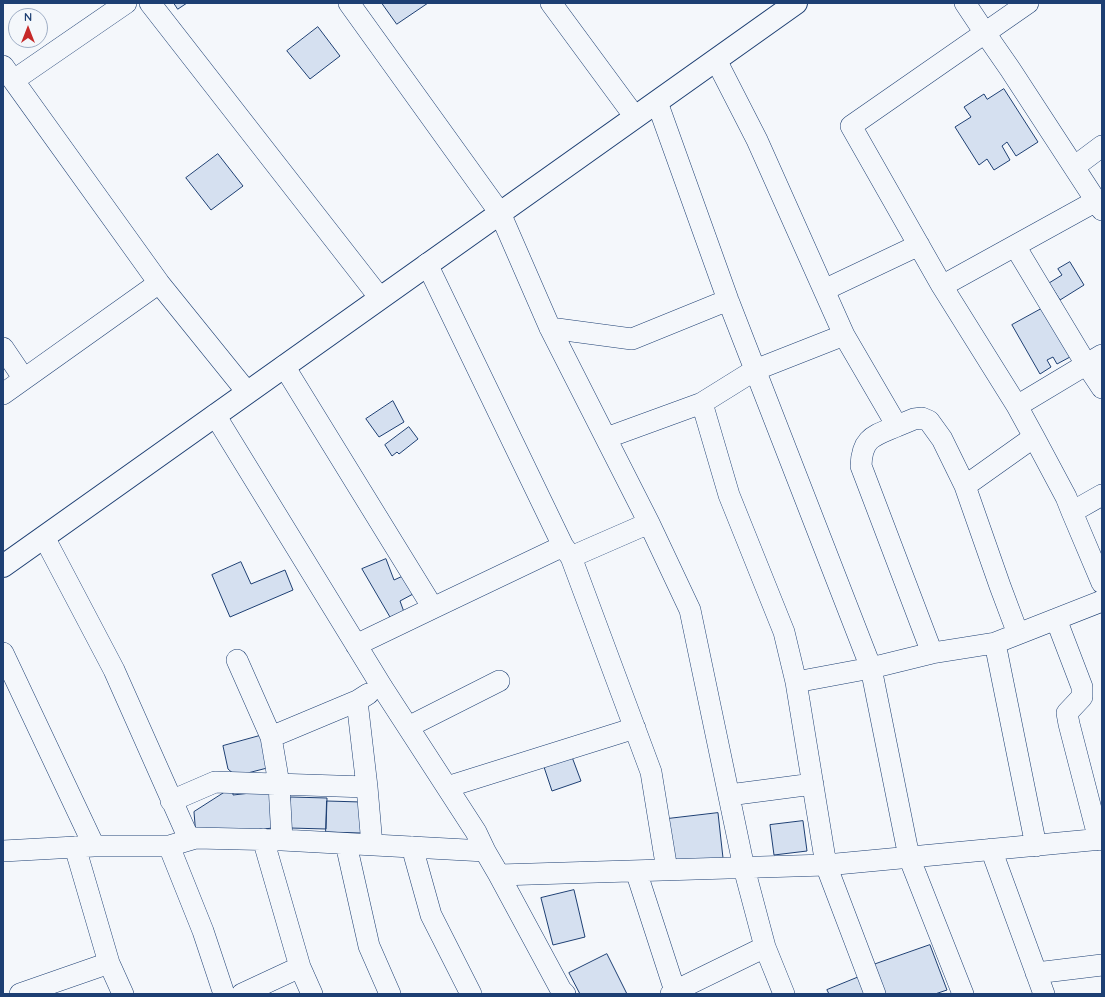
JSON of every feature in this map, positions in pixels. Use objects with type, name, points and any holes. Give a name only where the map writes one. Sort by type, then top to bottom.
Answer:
[{"type":"street","points":[[126,3],[9,73],[159,283],[247,392]]},
{"type":"street","points":[[150,3],[380,298]]},
{"type":"street","points":[[349,3],[500,213],[550,328],[650,523],[690,610],[744,868],[765,947],[784,994]]},
{"type":"street","points":[[551,3],[635,117]]},
{"type":"street","points":[[3,566],[796,3]]},
{"type":"street","points":[[942,286],[1015,246],[1099,206],[965,3]]},
{"type":"street","points":[[1028,3],[851,126],[942,286],[1017,406],[1066,497],[1102,583]]},
{"type":"street","points":[[716,60],[757,140],[844,335],[897,426]]},
{"type":"street","points":[[657,102],[728,300],[871,668],[909,857],[963,994]]},
{"type":"street","points":[[1074,167],[1102,146]]},
{"type":"street","points":[[824,290],[919,245]]},
{"type":"street","points":[[1015,246],[1094,359],[1102,388]]},
{"type":"street","points":[[428,264],[567,552],[651,772],[667,870]]},
{"type":"street","points":[[3,394],[159,283]]},
{"type":"street","points":[[550,328],[632,339],[728,300]]},
{"type":"street","points":[[606,438],[702,404],[755,370],[844,335]]},
{"type":"street","points":[[3,348],[24,379]]},
{"type":"street","points":[[1017,406],[1094,359]]},
{"type":"street","points":[[284,366],[433,608]]},
{"type":"street","points":[[702,404],[729,495],[784,632],[796,682],[826,865],[875,994]]},
{"type":"street","points":[[215,415],[356,645],[476,832],[560,993]]},
{"type":"street","points":[[932,654],[861,466],[865,444],[875,436],[914,419],[922,418],[929,421],[942,439],[965,486],[1018,634]]},
{"type":"street","points":[[965,486],[1034,437]]},
{"type":"street","points":[[1072,512],[1102,494]]},
{"type":"street","points":[[356,645],[433,608],[567,552],[650,523]]},
{"type":"street","points":[[44,537],[114,670],[189,839]]},
{"type":"street","points":[[796,682],[871,668],[932,654],[995,643],[1102,601]]},
{"type":"street","points":[[499,876],[826,865],[1101,840],[1069,724],[1068,713],[1082,697],[1082,687],[1056,619]]},
{"type":"street","points":[[995,643],[1036,846]]},
{"type":"street","points":[[3,653],[85,846],[109,963],[122,994]]},
{"type":"street","points":[[237,660],[271,737],[279,784],[272,840],[300,967],[312,994]]},
{"type":"street","points":[[408,727],[499,681]]},
{"type":"street","points":[[271,737],[357,700],[382,686]]},
{"type":"street","points":[[357,700],[372,845]]},
{"type":"street","points":[[447,787],[635,728]]},
{"type":"street","points":[[171,801],[215,782],[367,787]]},
{"type":"street","points":[[729,795],[813,784]]},
{"type":"street","points":[[3,851],[85,846],[169,846],[196,838],[272,840],[485,851]]},
{"type":"street","points":[[346,844],[368,946],[390,994]]},
{"type":"street","points":[[169,846],[203,931],[224,994]]},
{"type":"street","points":[[412,848],[431,915],[471,994]]},
{"type":"street","points":[[991,849],[1044,994]]},
{"type":"street","points":[[636,871],[673,993],[765,947]]},
{"type":"street","points":[[20,994],[109,963]]},
{"type":"street","points":[[1036,973],[1102,965]]},
{"type":"street","points":[[242,994],[300,967]]},
{"type":"building","points":[[174,3],[187,3],[178,9]]},
{"type":"building","points":[[382,3],[428,3],[397,24]]},
{"type":"building","points":[[318,27],[340,56],[310,79],[287,51]]},
{"type":"building","points":[[1004,89],[1038,142],[1016,156],[1007,142],[1002,146],[1010,160],[994,170],[987,159],[979,165],[955,127],[971,117],[964,107],[984,94],[987,99]]},
{"type":"building","points":[[218,154],[243,186],[211,210],[186,178]]},
{"type":"building","points":[[1070,262],[1084,285],[1060,300],[1049,283],[1062,275],[1058,269]]},
{"type":"building","points":[[1043,308],[1070,357],[1057,364],[1053,357],[1047,360],[1051,367],[1040,374],[1012,325]]},
{"type":"building","points":[[393,401],[404,422],[379,437],[366,419]]},
{"type":"building","points":[[409,427],[418,439],[399,454],[397,452],[392,456],[385,445]]},
{"type":"building","points":[[386,559],[394,580],[405,575],[413,594],[400,601],[404,612],[390,617],[362,569]]},
{"type":"building","points":[[241,562],[251,584],[285,570],[293,590],[230,617],[212,575]]},
{"type":"building","points":[[263,735],[271,767],[236,776],[228,769],[223,746]]},
{"type":"building","points":[[572,757],[581,781],[552,791],[544,767]]},
{"type":"building","points":[[233,787],[233,795],[269,791],[273,828],[196,836],[194,812]]},
{"type":"building","points":[[291,797],[327,798],[326,829],[290,828]]},
{"type":"building","points":[[327,801],[361,802],[361,833],[326,832]]},
{"type":"building","points":[[718,813],[723,858],[672,864],[667,819]]},
{"type":"building","points":[[803,821],[807,851],[774,855],[770,825]]},
{"type":"building","points":[[574,890],[585,937],[553,945],[541,898]]},
{"type":"building","points":[[930,945],[947,990],[935,994],[884,994],[873,965]]},
{"type":"building","points":[[607,954],[627,994],[580,994],[569,973]]},
{"type":"building","points":[[859,977],[866,994],[829,994],[827,990]]}]
